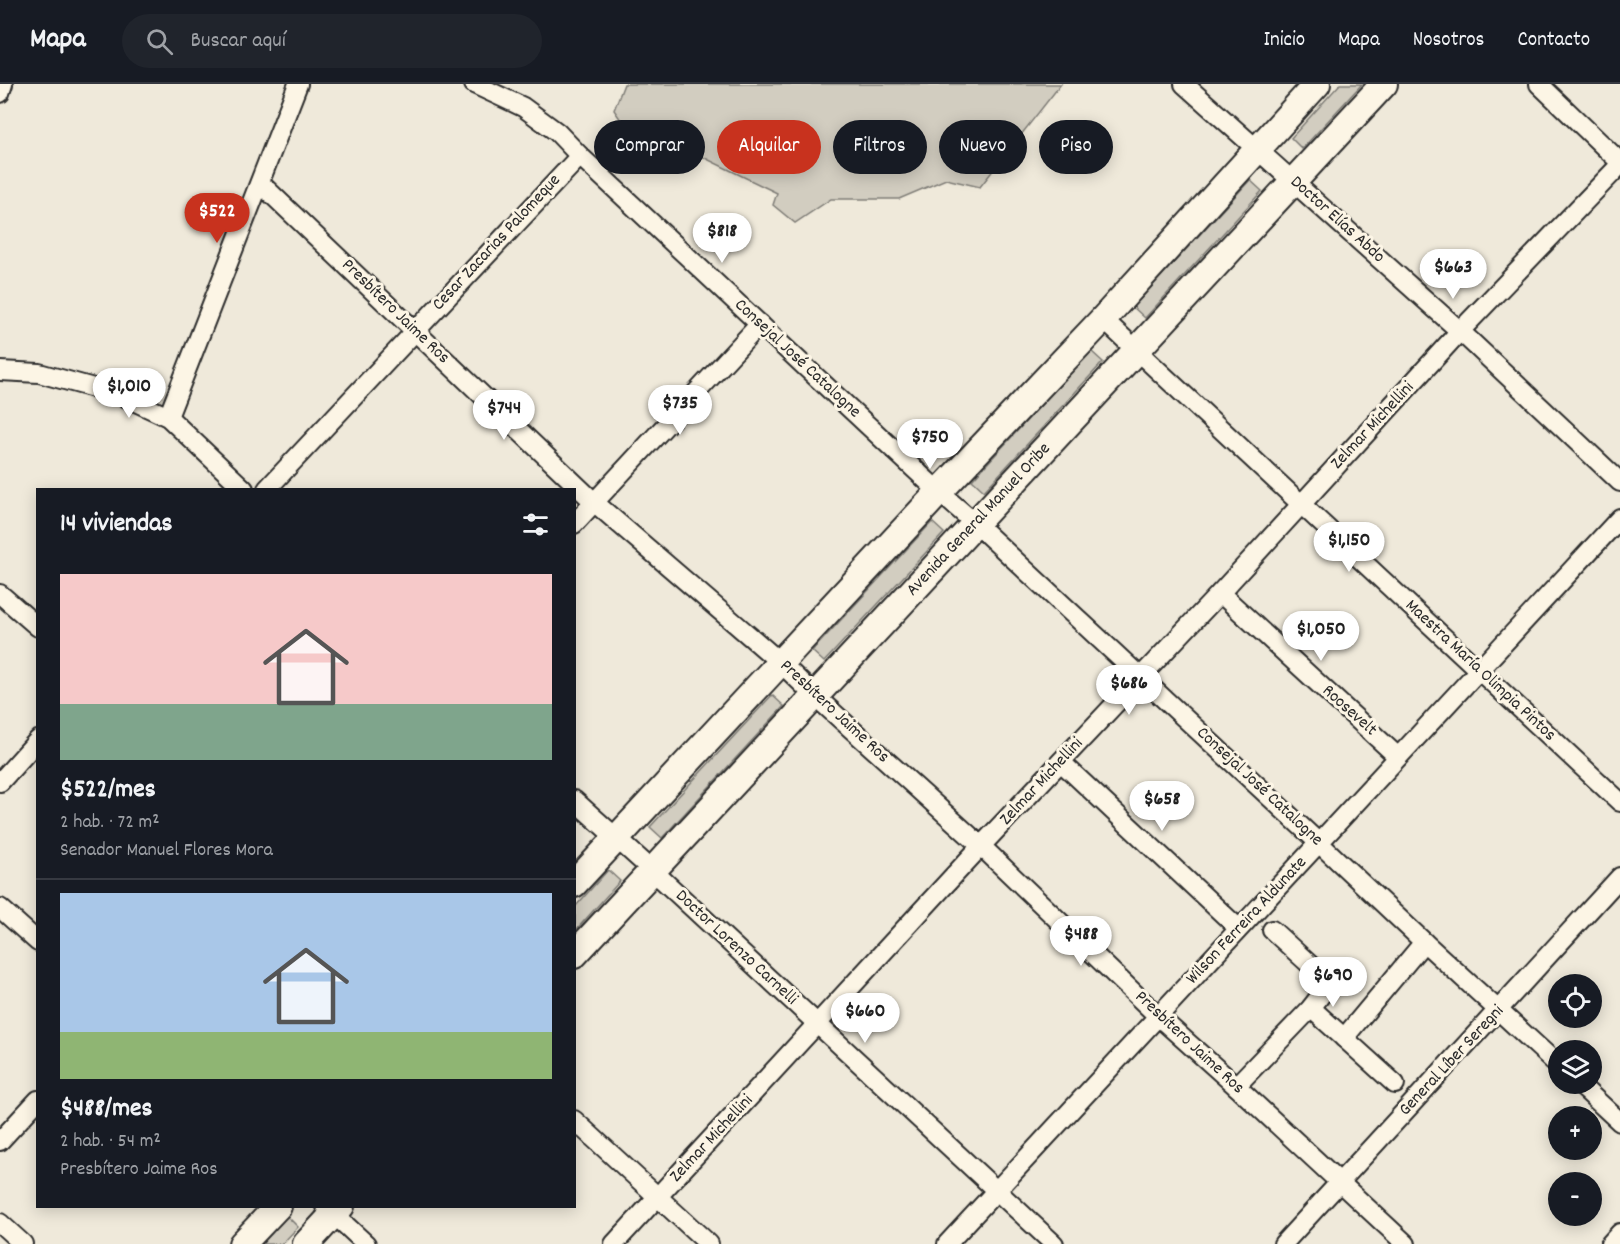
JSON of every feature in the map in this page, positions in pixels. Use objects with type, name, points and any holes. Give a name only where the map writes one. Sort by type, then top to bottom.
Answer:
[{"type":"main road","points":[[576,882],[1103,318],[1317,84]]},
{"type":"main road","name":"Avenida General Manuel Oribe","points":[[576,953],[1384,84]]},
{"type":"main road","points":[[242,1244],[276,1208]]},
{"type":"main road","points":[[306,1244],[333,1209]]},
{"type":"street","points":[[0,93],[3,84]]},
{"type":"street","points":[[168,417],[298,84]]},
{"type":"street","name":"Consejal José Catalogne","points":[[474,84],[524,107],[557,132],[939,492],[1141,676],[1548,1056]]},
{"type":"street","name":"Doctor Elías Abdo","points":[[1184,84],[1460,331],[1620,482]]},
{"type":"street","points":[[1539,84],[1620,164]]},
{"type":"street","name":"Cesar Zacarias Palomeque","points":[[268,488],[580,156]]},
{"type":"street","name":"Zelmar Michellini","points":[[614,1244],[981,846],[1220,593],[1460,331],[1620,164]]},
{"type":"street","name":"Presbítero Jaime Ros","points":[[260,183],[594,503],[781,663],[981,846],[1159,1017],[1406,1244]]},
{"type":"street","name":"Maestra María Olimpia Pintos","points":[[1103,318],[1620,802]]},
{"type":"street","points":[[576,522],[760,324]]},
{"type":"street","points":[[0,371],[39,373],[123,396],[168,417],[243,488]]},
{"type":"street","name":"Wilson Ferreira Aldunate","points":[[947,1244],[1620,518]]},
{"type":"street","name":"Roosevelt","points":[[1220,593],[1398,757]]},
{"type":"street","points":[[0,594],[36,625]]},
{"type":"street","points":[[0,782],[36,742]]},
{"type":"street","points":[[1061,762],[1238,928]]},
{"type":"street","name":"Doctor Lorenzo Carnelli","points":[[576,802],[1054,1244]]},
{"type":"street","name":"General Líber Seregni","points":[[1283,1244],[1620,877]]},
{"type":"street","points":[[0,908],[36,940]]},
{"type":"street","points":[[1236,1086],[1311,1008],[1330,983],[1272,930]]},
{"type":"street","points":[[1344,1038],[1424,942]]},
{"type":"street","points":[[1311,1008],[1395,1084]]},
{"type":"street","points":[[1590,1094],[1620,1122]]},
{"type":"street","points":[[0,1141],[36,1102]]},
{"type":"street","points":[[576,1122],[709,1244]]},
{"type":"street","points":[[333,1209],[366,1244]]},
{"type":"street","points":[[0,1223],[23,1244]]},
{"type":"street","points":[[1610,1244],[1620,1233]]},
{"type":"shaded area","points":[[624,84],[1061,84],[1027,127],[1027,120],[939,120],[939,174],[990,174],[980,187],[946,179],[899,199],[831,199],[795,223],[773,205],[777,193],[738,174],[821,174],[821,120],[717,120],[717,164],[705,158],[705,120],[621,120],[614,110]]},
{"type":"shaded area","points":[[1340,84],[1362,84],[1302,149],[1291,138]]},
{"type":"shaded area","points":[[1250,180],[1262,191],[1145,318],[1133,307]]},
{"type":"shaded area","points":[[1091,351],[1103,362],[984,491],[972,480]]},
{"type":"shaded area","points":[[932,522],[944,533],[824,662],[812,651]]},
{"type":"shaded area","points":[[772,695],[784,706],[662,838],[650,827]]},
{"type":"shaded area","points":[[608,870],[620,881],[576,930],[576,906]]},
{"type":"shaded area","points":[[287,1216],[298,1227],[282,1244],[262,1244]]}]
